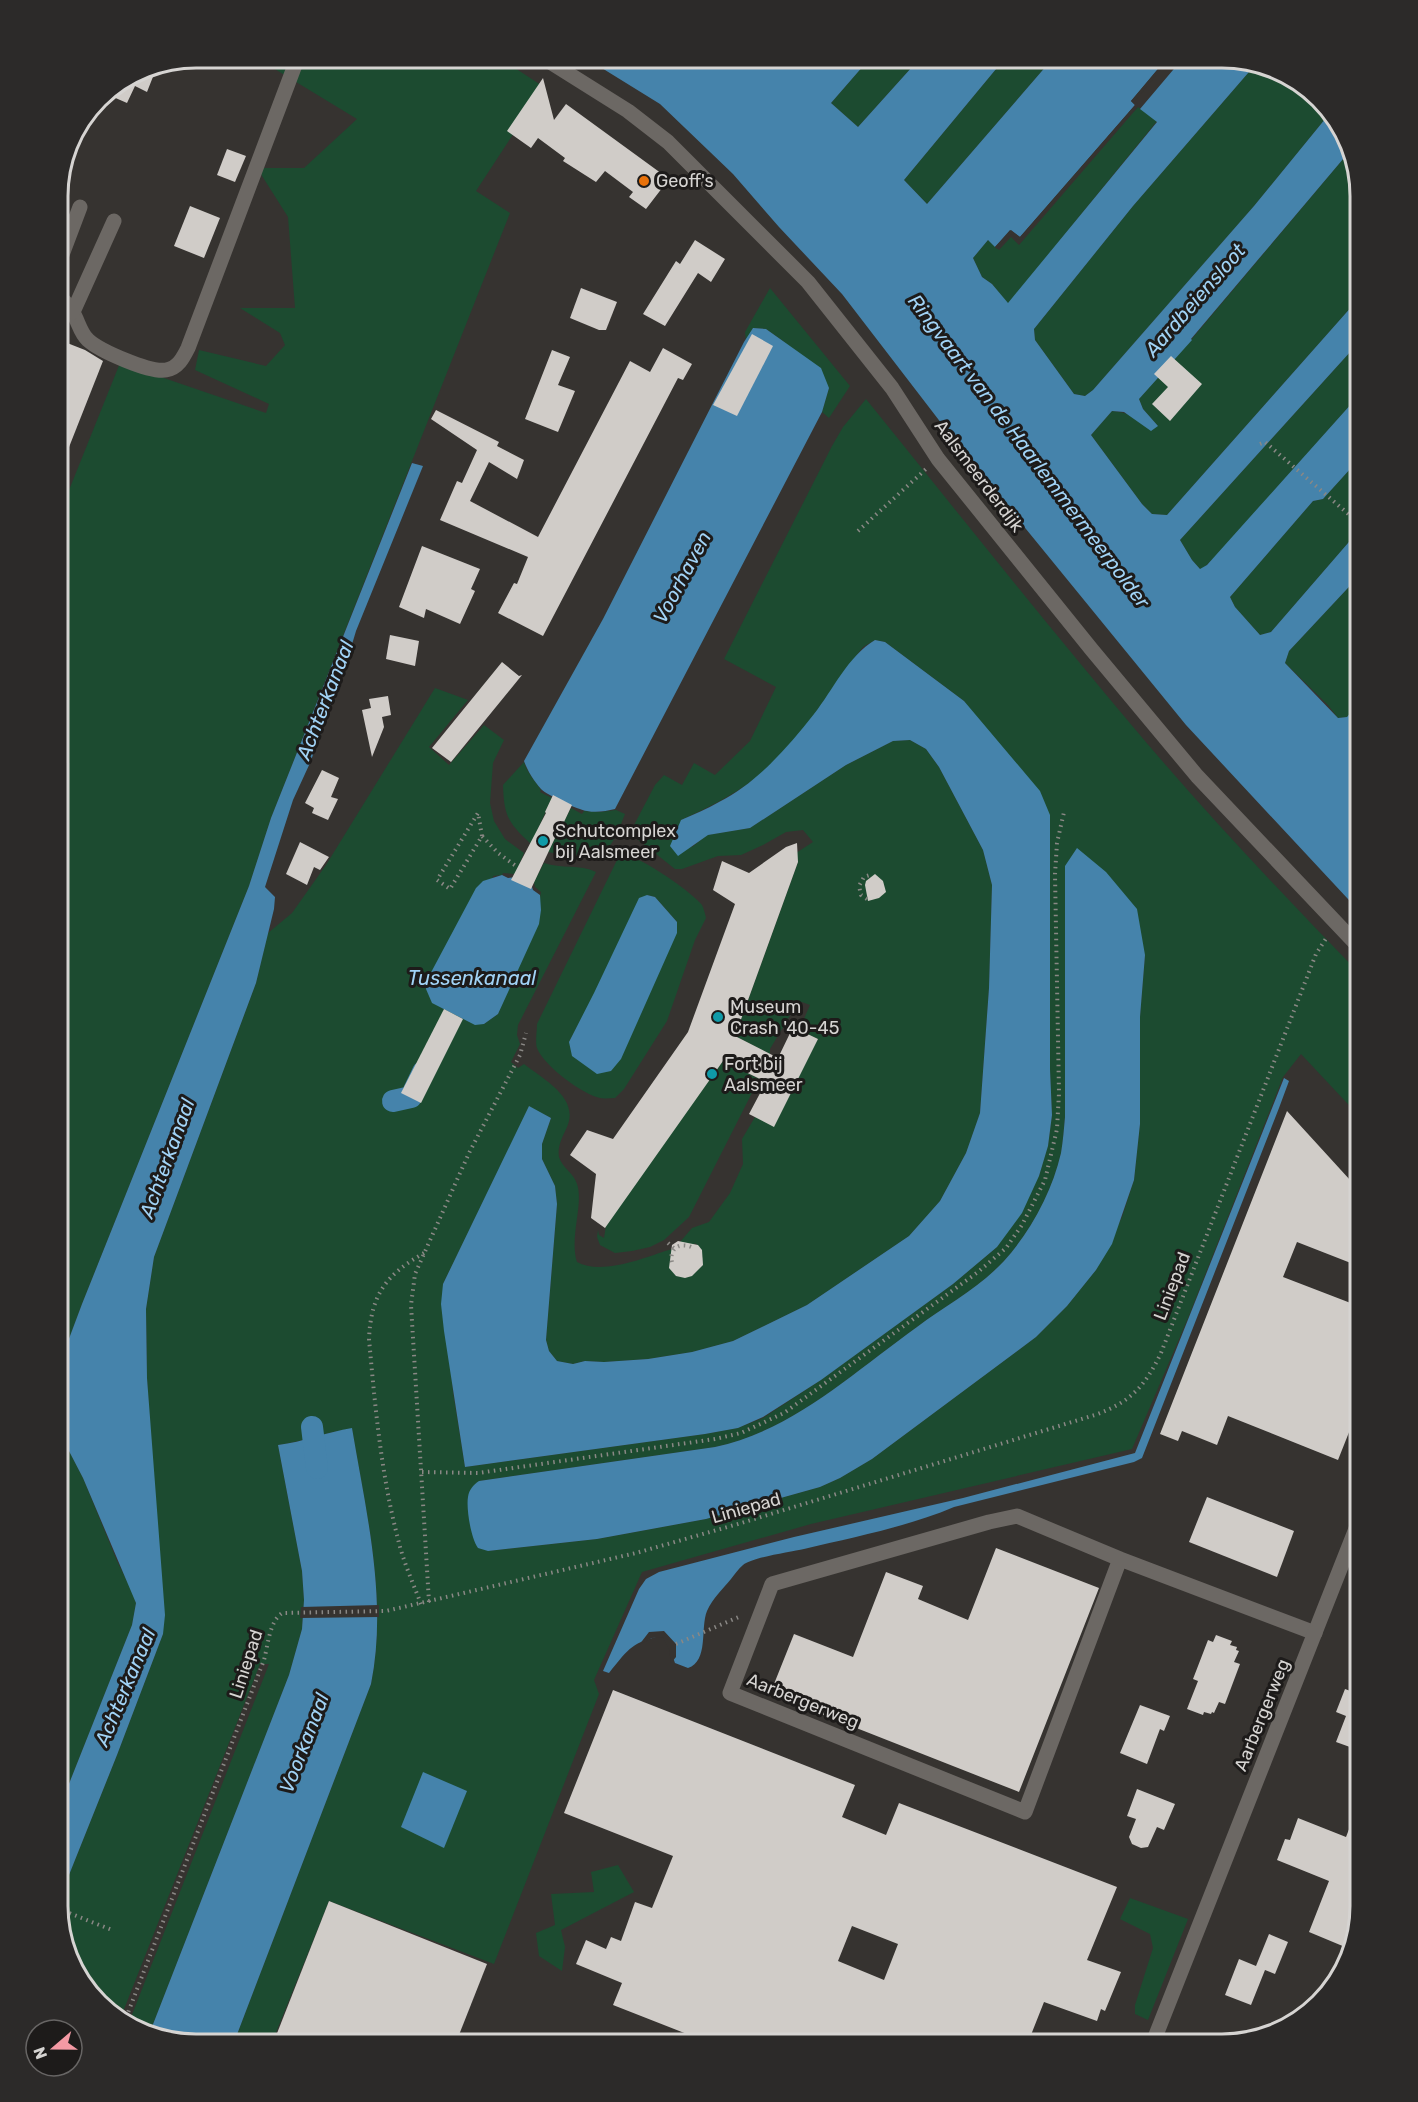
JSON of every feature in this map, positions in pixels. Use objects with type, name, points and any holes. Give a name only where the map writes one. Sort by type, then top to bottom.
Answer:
[{"type":"street","points":[[68,306],[87,339],[108,354],[150,368],[164,370],[173,368],[181,361],[189,348],[294,68]]},
{"type":"street","name":"Aalsmeerderdijk","points":[[560,68],[628,111],[668,142],[790,262],[892,387],[938,459],[1084,641],[1197,776],[1350,938]]},
{"type":"street","points":[[68,239],[80,207]]},
{"type":"street","points":[[73,312],[114,221]]},
{"type":"street","name":"Aarbergerweg","points":[[1120,1559],[1025,1812],[730,1693],[772,1584],[1017,1516],[1120,1559],[1315,1633]]},
{"type":"street","name":"Aarbergerweg","points":[[1156,2034],[1350,1544]]},
{"type":"path","points":[[1260,444],[1265,442],[1277,450],[1290,465],[1350,516]]},
{"type":"path","points":[[858,531],[938,459]]},
{"type":"path","points":[[422,1472],[478,1473],[716,1439],[741,1433],[784,1413],[978,1272],[1006,1248],[1022,1226],[1045,1180],[1057,1129],[1059,1093],[1055,874],[1057,843],[1064,812]]},
{"type":"path","points":[[482,836],[450,889],[437,880],[478,813],[482,836],[498,853],[516,866]]},
{"type":"path","points":[[867,899],[861,895],[859,886],[864,877],[870,875]]},
{"type":"path","name":"Liniepad","points":[[127,2014],[264,1660],[273,1623],[282,1613],[386,1611],[636,1552],[738,1524],[1095,1415],[1128,1400],[1149,1377],[1161,1353],[1316,954],[1323,942],[1338,926]]},
{"type":"path","points":[[429,1602],[411,1305],[415,1274],[469,1153],[520,1055],[526,1033]]},
{"type":"path","points":[[668,1243],[676,1250]]},
{"type":"path","points":[[672,1262],[671,1254],[682,1244],[691,1247]]},
{"type":"path","points":[[421,1604],[398,1540],[391,1506],[382,1454],[369,1339],[374,1302],[382,1288],[396,1272],[425,1253]]},
{"type":"path","points":[[676,1644],[751,1612]]},
{"type":"path","points":[[68,1913],[112,1930]]},
{"type":"green space","points":[[273,68],[515,68],[544,87],[476,191],[510,213],[271,818],[249,886],[68,1341],[68,493],[120,363],[266,413],[269,404],[195,370],[199,350],[266,366],[285,345],[280,333],[240,308],[295,308],[288,217],[257,168],[304,168],[357,119]]},
{"type":"green space","points":[[861,68],[911,68],[858,127],[831,103]]},
{"type":"green space","points":[[997,68],[1044,68],[927,204],[904,180]]},
{"type":"green space","points":[[1250,71],[1271,77],[1300,94],[1325,119],[1254,206],[1093,390],[1085,396],[1074,394],[1035,340],[1034,329],[1133,206]]},
{"type":"green space","points":[[1138,107],[1157,121],[1008,304],[992,284],[982,277],[973,258],[988,240],[999,250],[1011,237],[1019,245]]},
{"type":"green space","points":[[1344,158],[1350,196],[1350,308],[1167,515],[1152,514],[1142,504],[1091,435],[1112,411],[1158,426],[1143,409],[1139,399]]},
{"type":"green space","points":[[770,288],[850,386],[829,418],[822,412],[829,388],[783,341],[766,329],[753,328],[746,341],[745,332]]},
{"type":"green space","points":[[1350,352],[1350,405],[1214,558],[1201,570],[1180,540]]},
{"type":"green space","points":[[866,399],[1039,614],[1145,741],[1251,860],[1350,964],[1350,1106],[1301,1054],[1283,1077],[1188,1318],[1132,1449],[811,1524],[642,1572],[594,1680],[599,1694],[494,1964],[329,1901],[275,2034],[237,2034],[371,1684],[376,1652],[376,1588],[373,1556],[352,1429],[278,1445],[302,1571],[304,1600],[302,1629],[289,1675],[152,2027],[131,2017],[269,1664],[260,1664],[123,2012],[99,1991],[77,1955],[69,1923],[68,1878],[163,1634],[147,1378],[146,1309],[154,1257],[256,983],[268,933],[292,913],[326,865],[435,688],[468,700],[429,747],[449,765],[484,725],[504,740],[493,763],[490,803],[494,821],[505,839],[524,853],[515,874],[503,873],[493,876],[484,1024],[498,1014],[541,910],[539,902],[541,892],[535,887],[534,882],[544,863],[584,868],[596,872],[518,1025],[517,1035],[520,1044],[511,1062],[518,1068],[524,1064],[558,1090],[568,1107],[570,1117],[561,1141],[559,1157],[575,1180],[579,1192],[575,1242],[577,1262],[586,1266],[609,1266],[697,1245],[680,1242],[692,1228],[709,1222],[730,1193],[743,1164],[742,1139],[755,1117],[818,1039],[799,1030],[810,1005],[802,1002],[795,1007],[770,1049],[770,1054],[735,1036],[798,862],[796,853],[813,842],[803,830],[786,832],[741,855],[718,856],[682,869],[675,869],[637,839],[634,825],[655,785],[664,775],[682,785],[694,763],[715,775],[750,741],[776,687],[724,659],[843,427]],"holes":[[[875,640],[885,642],[964,701],[1050,816],[1052,1115],[1048,1145],[1039,1176],[997,1247],[953,1284],[821,1380],[763,1418],[738,1428],[705,1434],[465,1467],[453,1392],[443,1284],[529,1107],[551,1118],[542,1144],[542,1159],[555,1186],[557,1204],[546,1340],[549,1351],[557,1361],[573,1364],[585,1361],[648,1359],[692,1352],[733,1341],[807,1305],[909,1236],[940,1201],[966,1153],[980,1113],[989,988],[992,885],[983,850],[939,767],[926,749],[910,740],[893,741],[846,765],[750,828],[707,835],[692,847],[681,820],[737,791],[754,779],[799,734],[863,647]],[[1065,866],[1145,955],[1140,1017],[1140,1124],[1134,1180],[1122,1217],[1096,1270],[1067,1306],[1036,1337],[872,1459],[820,1487],[706,1519],[597,1539],[488,1551],[479,1481],[715,1447],[770,1428],[846,1381],[995,1270],[1032,1224],[1052,1182],[1061,1153],[1065,1117]]]},
{"type":"green space","points":[[1350,469],[1350,541],[1271,632],[1260,635],[1235,607],[1230,597],[1313,501],[1323,499]]},
{"type":"green space","points":[[1350,586],[1350,713],[1347,717],[1338,718],[1328,705],[1285,663],[1289,651]]},
{"type":"green space","points":[[524,762],[541,790],[540,792],[552,798],[531,844],[512,824],[506,812],[503,785]]},
{"type":"green space","points":[[571,808],[582,814],[584,811],[616,810],[625,814],[611,844],[598,853],[581,855],[548,852]]},
{"type":"green space","points":[[627,855],[666,876],[702,905],[706,918],[695,940],[667,1021],[624,1089],[615,1098],[600,1098],[584,1091],[555,1071],[537,1048],[536,1036],[537,1024],[617,860]],"holes":[[[647,895],[655,897],[677,922],[569,1042]]]},
{"type":"green space","points":[[723,1061],[759,1079],[689,1217],[664,1240],[650,1247],[615,1253],[600,1245],[597,1237],[598,1230],[599,1235],[604,1238],[607,1219]]},
{"type":"green space","points":[[68,1449],[133,1593],[136,1603],[132,1625],[68,1786]]},
{"type":"green space","points":[[618,1865],[634,1892],[561,1930],[565,1947],[562,1971],[539,1956],[536,1933],[555,1925],[551,1894],[594,1892],[591,1872]]},
{"type":"green space","points":[[1130,1898],[1188,1919],[1148,2020],[1135,2014],[1135,2005],[1153,1948],[1150,1934],[1120,1919]]},
{"type":"water","points":[[602,68],[861,68],[831,103],[858,127],[911,68],[997,68],[904,180],[927,204],[1044,68],[1159,68],[1131,101],[1135,105],[1020,237],[1010,230],[995,247],[988,240],[973,258],[982,277],[992,284],[1008,303],[1157,122],[1140,109],[1175,68],[1231,68],[1250,71],[1133,206],[1034,329],[1035,340],[1074,394],[1085,396],[1093,390],[1254,206],[1325,119],[1341,147],[1344,158],[1192,340],[1139,399],[1143,409],[1158,426],[1151,431],[1124,412],[1112,411],[1091,435],[1142,504],[1152,514],[1167,515],[1350,308],[1350,352],[1180,540],[1200,569],[1207,565],[1350,405],[1350,469],[1323,499],[1313,501],[1230,597],[1235,607],[1260,635],[1271,632],[1350,541],[1350,586],[1289,651],[1285,663],[1338,718],[1347,717],[1350,713],[1350,901],[1186,725],[968,458],[842,294],[733,174],[660,104]]},
{"type":"water","name":"Voorhaven","points":[[753,328],[766,329],[821,368],[829,388],[822,412],[615,809],[594,812],[577,808],[541,789],[524,761],[603,619]]},
{"type":"water","name":"Achterkanaal","points":[[412,463],[423,466],[356,631],[310,763],[293,800],[265,887],[275,897],[274,909],[256,983],[154,1257],[146,1309],[147,1378],[165,1615],[163,1634],[68,1878],[68,1786],[132,1625],[136,1603],[83,1478],[68,1449],[68,1341],[249,886],[271,818]]},
{"type":"water","points":[[875,640],[885,642],[964,701],[1040,791],[1050,815],[1052,1115],[1048,1146],[1039,1176],[1022,1213],[997,1247],[953,1284],[821,1380],[763,1417],[738,1428],[705,1434],[465,1467],[444,1331],[441,1304],[443,1284],[529,1106],[551,1118],[542,1144],[542,1159],[555,1186],[557,1204],[546,1340],[549,1351],[557,1361],[573,1364],[585,1361],[648,1359],[692,1352],[733,1341],[807,1305],[909,1236],[940,1201],[966,1153],[980,1113],[989,988],[992,885],[983,850],[939,767],[926,749],[910,740],[893,741],[846,765],[750,828],[708,835],[678,856],[670,846],[681,820],[733,794],[771,763],[814,714],[849,664]]},
{"type":"water","points":[[1077,848],[1106,872],[1137,909],[1145,955],[1140,1017],[1140,1124],[1134,1180],[1112,1244],[1096,1270],[1067,1306],[1036,1337],[872,1459],[820,1487],[706,1519],[597,1539],[488,1551],[478,1548],[471,1531],[468,1502],[470,1490],[479,1481],[715,1447],[770,1428],[846,1381],[973,1288],[1004,1261],[1032,1224],[1052,1182],[1061,1153],[1065,1117],[1065,866]]},
{"type":"water","name":"Tussenkanaal","points":[[502,875],[508,878],[516,877],[531,884],[533,890],[540,895],[539,924],[498,1014],[484,1024],[475,1025],[432,1003],[426,989],[427,980],[476,888],[483,881]]},
{"type":"water","points":[[647,895],[655,897],[677,922],[677,933],[621,1059],[611,1071],[597,1074],[572,1056],[569,1042],[639,898]]},
{"type":"water","points":[[1284,1078],[1289,1081],[1279,1108],[1142,1458],[1134,1462],[954,1507],[880,1531],[748,1562],[738,1570],[709,1606],[705,1618],[703,1643],[699,1659],[695,1664],[688,1668],[675,1663],[665,1635],[638,1643],[627,1651],[609,1673],[603,1671],[639,1589],[646,1579],[659,1572],[794,1537],[963,1498],[1135,1453]]},
{"type":"water","points":[[352,1428],[369,1524],[377,1620],[376,1652],[371,1684],[237,2034],[187,2034],[155,2028],[152,2027],[289,1675],[302,1629],[304,1600],[302,1571],[278,1445]]},
{"type":"water","points":[[423,1772],[467,1791],[444,1848],[401,1827]]},
{"type":"pier","points":[[1159,68],[1162,68],[1135,101],[1138,104],[1137,107],[1022,239],[1018,240],[1011,234],[997,249],[995,247],[1011,230],[1020,237],[1135,105],[1131,101]]},
{"type":"pier","points":[[379,1605],[379,1617],[300,1618],[301,1607]]},
{"type":"pier","points":[[664,1631],[676,1644],[676,1657],[671,1663],[669,1649],[663,1637],[652,1638],[639,1645],[649,1632]]},
{"type":"building","points":[[154,74],[147,92],[135,86],[127,103],[114,97]]},
{"type":"building","points":[[543,78],[554,120],[566,104],[669,179],[646,209],[629,197],[633,192],[605,171],[596,182],[563,161],[565,158],[538,138],[531,148],[507,131]]},
{"type":"building","points":[[227,149],[246,156],[235,182],[217,175]]},
{"type":"building","points":[[190,206],[220,218],[204,258],[174,246]]},
{"type":"building","points":[[695,240],[725,259],[711,282],[698,273],[665,326],[643,314],[676,261],[680,264]]},
{"type":"building","points":[[581,288],[617,302],[606,330],[599,330],[570,318]]},
{"type":"building","points":[[752,334],[773,346],[737,416],[713,405]]},
{"type":"building","points":[[68,343],[103,361],[68,450]]},
{"type":"building","points":[[663,348],[692,364],[683,380],[678,378],[543,636],[498,613],[514,583],[517,584],[528,557],[440,520],[457,481],[462,483],[477,450],[431,419],[436,410],[499,442],[497,446],[524,460],[517,479],[489,462],[470,501],[538,537],[630,361],[650,372]]},
{"type":"building","points":[[552,350],[570,357],[558,385],[575,391],[558,432],[525,419]]},
{"type":"building","points":[[1171,356],[1202,384],[1170,421],[1152,404],[1168,387],[1154,374]]},
{"type":"building","points":[[422,546],[480,569],[471,589],[475,591],[460,624],[426,609],[424,618],[399,607]]},
{"type":"building","points":[[390,635],[419,641],[415,666],[386,659]]},
{"type":"building","points":[[502,662],[519,676],[522,675],[451,762],[432,748]]},
{"type":"building","points":[[388,696],[391,715],[382,717],[384,727],[372,757],[362,710],[371,708],[369,699]]},
{"type":"building","points":[[322,770],[339,778],[331,797],[338,799],[328,820],[312,813],[314,808],[305,803]]},
{"type":"building","name":"Schutcomplex bij Aalsmeer","points":[[553,795],[572,805],[531,889],[511,880]]},
{"type":"building","points":[[300,842],[329,857],[320,870],[314,867],[307,885],[286,874]]},
{"type":"building","points":[[797,843],[798,862],[735,1036],[778,1058],[793,1027],[818,1039],[774,1127],[749,1114],[766,1082],[723,1061],[605,1228],[591,1218],[596,1174],[570,1155],[587,1130],[613,1139],[688,1032],[735,904],[713,890],[722,861],[749,873],[786,847]]},
{"type":"building","points":[[875,874],[883,881],[886,892],[879,898],[868,901],[866,881]]},
{"type":"building","points":[[444,1009],[463,1019],[421,1103],[401,1093]]},
{"type":"building","points":[[1287,1111],[1350,1180],[1350,1263],[1297,1242],[1283,1277],[1350,1303],[1350,1430],[1338,1460],[1228,1416],[1217,1445],[1182,1431],[1178,1441],[1160,1434]]},
{"type":"building","points":[[678,1241],[698,1245],[702,1250],[703,1265],[692,1276],[685,1278],[676,1276],[669,1268],[672,1245]]},
{"type":"building","points":[[1207,1497],[1294,1531],[1277,1577],[1189,1542]]},
{"type":"building","points":[[996,1548],[1099,1588],[1019,1792],[770,1694],[794,1634],[853,1657],[886,1572],[923,1586],[918,1599],[968,1620]]},
{"type":"building","points":[[1216,1635],[1232,1641],[1230,1645],[1237,1647],[1236,1650],[1239,1651],[1234,1662],[1240,1664],[1225,1704],[1219,1702],[1214,1713],[1204,1712],[1203,1715],[1187,1709],[1198,1681],[1193,1679],[1208,1640],[1213,1642]]},
{"type":"building","points":[[1345,1689],[1350,1691],[1350,1747],[1336,1742],[1346,1716],[1336,1712]]},
{"type":"building","points":[[613,1690],[855,1785],[842,1817],[886,1835],[899,1803],[1117,1887],[1087,1960],[1121,1972],[1105,2011],[1101,2009],[1097,2021],[1044,2002],[1031,2034],[687,2034],[613,2005],[622,1983],[576,1964],[586,1940],[606,1949],[611,1937],[621,1941],[635,1902],[652,1908],[673,1856],[564,1813]],"holes":[[[852,1926],[898,1944],[884,1980],[838,1961]]]},
{"type":"building","points":[[1140,1705],[1170,1716],[1164,1731],[1160,1729],[1147,1764],[1120,1753]]},
{"type":"building","points":[[1137,1789],[1175,1804],[1164,1830],[1157,1827],[1148,1847],[1141,1848],[1132,1844],[1129,1837],[1136,1819],[1127,1816]]},
{"type":"building","points":[[1298,1818],[1346,1837],[1350,1827],[1350,1906],[1344,1946],[1309,1932],[1329,1881],[1277,1860],[1285,1839],[1290,1840]]},
{"type":"building","points":[[329,1901],[487,1964],[459,2034],[277,2034]]},
{"type":"building","points":[[1269,1934],[1288,1942],[1275,1974],[1265,1970],[1251,2005],[1225,1995],[1239,1959],[1256,1966]]},
{"type":"waterway","points":[[393,1101],[411,1097],[423,1072]]},
{"type":"waterway","name":"Voorkanaal","points":[[312,1427],[317,1468]]},
{"type":"place","name":"Geoff's","points":[[644,181]]},
{"type":"place","name":"Schutcomplex bij Aalsmeer","points":[[543,841]]},
{"type":"place","name":"Museum Crash '40-45","points":[[718,1017]]},
{"type":"place","name":"Fort bij Aalsmeer","points":[[712,1074]]},
{"type":"water label","name":"Aardbeiensloot","points":[[1195,300]]},
{"type":"water label","name":"Ringvaart van de Haarlemmermeerpolder","points":[[1029,451]]}]
